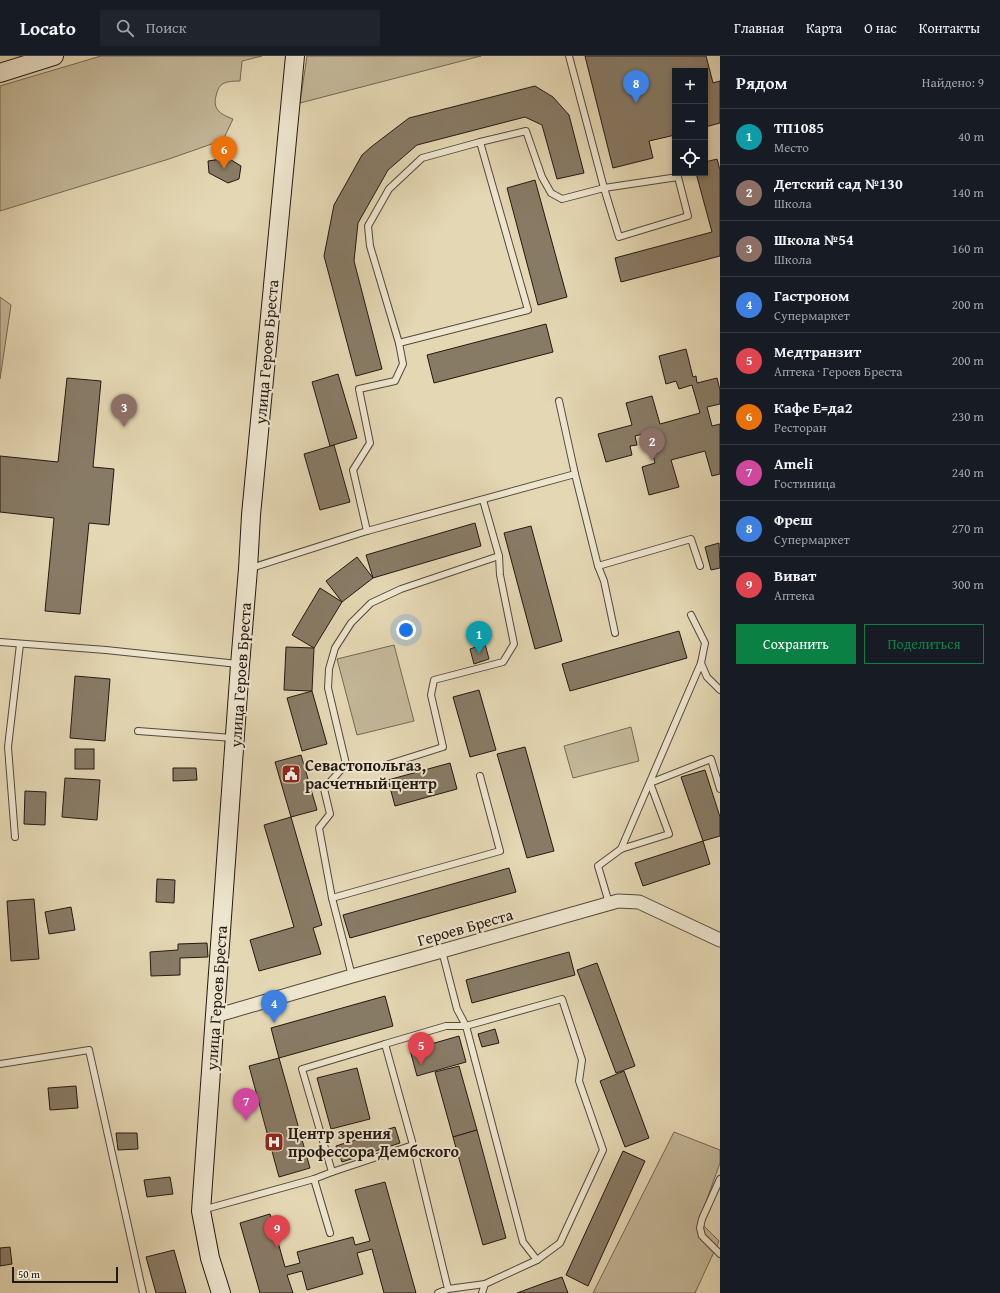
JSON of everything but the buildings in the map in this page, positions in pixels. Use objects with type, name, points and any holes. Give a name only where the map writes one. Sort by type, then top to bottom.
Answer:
[{"type":"street","points":[[0,73],[54,56]]},
{"type":"street","name":"улица Героев Бреста","points":[[221,1293],[210,1258],[201,1211],[252,499],[295,56]]},
{"type":"street","name":"Героев Бреста","points":[[215,1016],[618,900],[639,902],[720,940]]},
{"type":"lane","points":[[367,531],[352,470],[370,443],[359,389],[395,381],[403,364],[370,246],[368,226],[389,190],[422,158],[526,131],[542,177],[551,193],[562,199],[604,188],[678,177],[688,216],[619,237],[604,188],[569,56]]},
{"type":"lane","points":[[398,343],[528,310],[480,142]]},
{"type":"lane","points":[[559,401],[575,474],[598,566],[604,581],[615,633]]},
{"type":"lane","points":[[248,569],[367,531],[575,474]]},
{"type":"lane","points":[[386,764],[443,747],[431,695],[434,680],[503,662],[514,644],[500,575],[498,556],[483,500]]},
{"type":"lane","points":[[598,566],[691,539],[700,566]]},
{"type":"lane","points":[[352,976],[332,898],[320,828],[330,814],[324,789],[346,764],[328,688],[328,669],[336,648],[351,623],[372,603],[401,589],[498,556]]},
{"type":"lane","points":[[621,849],[701,663],[705,643],[691,615]]},
{"type":"lane","points":[[0,642],[106,650],[240,665]]},
{"type":"lane","points":[[15,837],[8,747],[20,644]]},
{"type":"lane","points":[[701,663],[707,677],[720,690]]},
{"type":"lane","points":[[138,731],[234,738]]},
{"type":"lane","points":[[650,783],[711,759],[720,789]]},
{"type":"lane","points":[[332,898],[500,851],[480,776]]},
{"type":"lane","points":[[609,903],[598,866],[621,849],[669,834],[650,783]]},
{"type":"lane","points":[[442,951],[457,1009],[466,1026],[523,1242],[537,1260]]},
{"type":"lane","points":[[332,1172],[302,1069],[446,1026],[466,1026],[562,999],[582,1060],[579,1081],[603,1150],[560,1243],[537,1260],[485,1284],[448,1289],[438,1293]]},
{"type":"lane","points":[[385,1044],[413,1145],[448,1289]]},
{"type":"lane","points":[[0,1064],[89,1050],[143,1293]]},
{"type":"lane","points":[[201,1211],[314,1179],[413,1145]]},
{"type":"lane","points":[[314,1179],[330,1233]]},
{"type":"lane","points":[[720,1179],[702,1219],[700,1228],[702,1236],[720,1254]]},
{"type":"lane","points":[[482,1293],[485,1284]]},
{"type":"shaded area","points":[[101,56],[262,56],[242,61],[240,81],[225,83],[218,89],[215,105],[222,114],[233,119],[223,140],[169,159],[0,211],[0,86]]},
{"type":"shaded area","points":[[307,56],[481,56],[300,103]]},
{"type":"shaded area","points":[[0,297],[11,305],[0,379]]},
{"type":"shaded area","points":[[394,645],[414,721],[357,735],[337,659]]},
{"type":"shaded area","points":[[631,727],[639,761],[573,778],[564,746]]},
{"type":"shaded area","points":[[674,1132],[720,1150],[720,1163],[699,1221],[719,1241],[695,1293],[593,1293]]},
{"type":"place","name":"Фреш","points":[[636,103]]},
{"type":"place","name":"Кафе Е=да2","points":[[224,169]]},
{"type":"place","name":"Школа №54","points":[[124,427]]},
{"type":"place","name":"Детский сад №130","points":[[652,461]]},
{"type":"place","name":"ТП1085","points":[[479,654]]},
{"type":"place","name":"Севастопольгаз, расчетный центр","points":[[291,774]]},
{"type":"place","name":"Гастроном","points":[[274,1023]]},
{"type":"place","name":"Медтранзит","points":[[421,1065]]},
{"type":"place","name":"Ameli","points":[[246,1121]]},
{"type":"place","name":"Центр зрения профессора Дембского","points":[[274,1142]]},
{"type":"place","name":"Виват","points":[[277,1248]]}]
